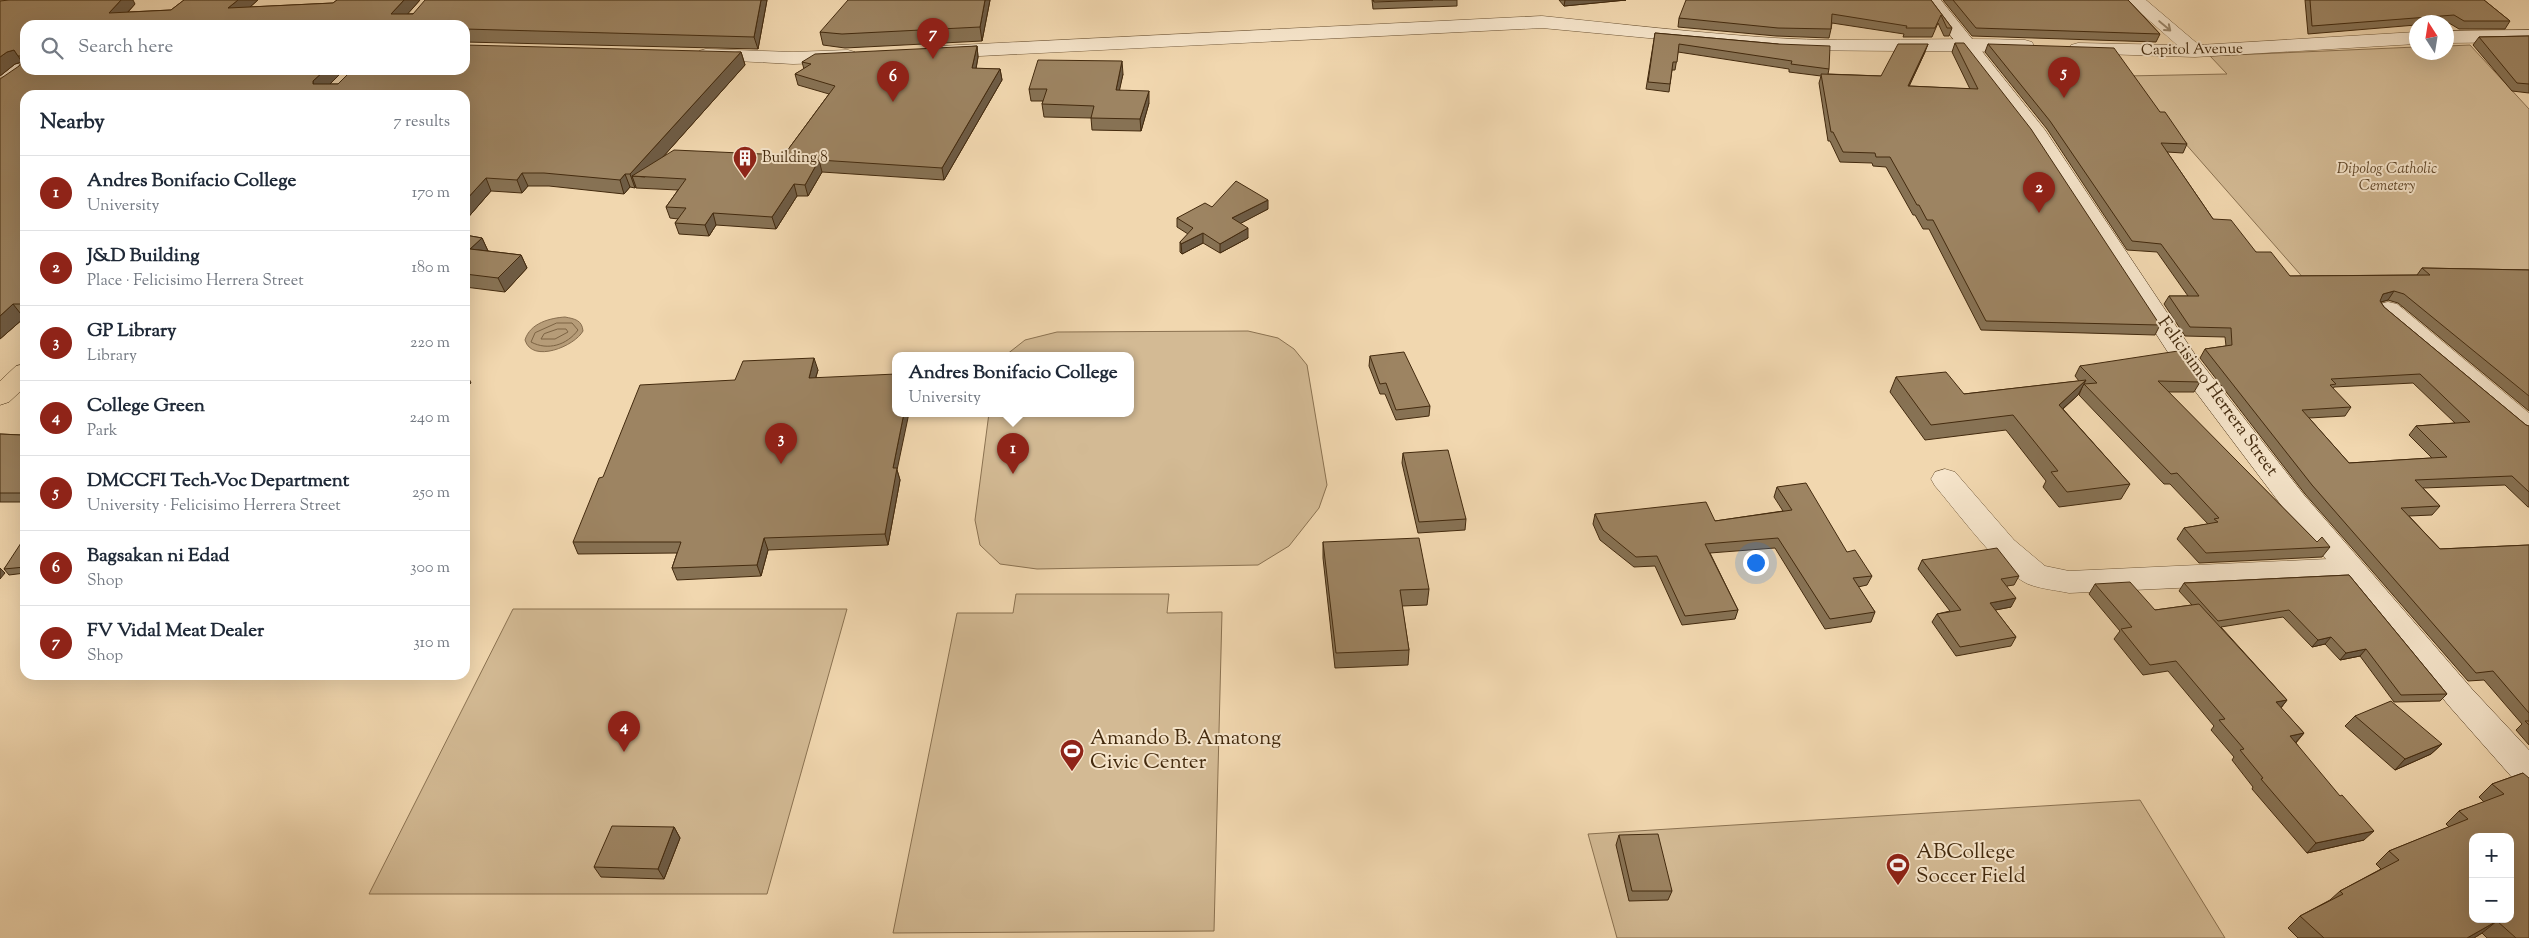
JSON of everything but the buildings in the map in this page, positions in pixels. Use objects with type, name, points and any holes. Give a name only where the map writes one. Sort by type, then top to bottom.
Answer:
[{"type":"main road","points":[[0,396],[20,377]]},
{"type":"street","name":"Felicisimo Herrera Street","points":[[1932,0],[2038,134],[2189,365],[2294,502],[2350,569],[2529,773]]},
{"type":"street","points":[[2135,0],[2195,51]]},
{"type":"street","points":[[2508,20],[2529,36]]},
{"type":"street","name":"Capitol Avenue","points":[[920,53],[1542,22],[1776,44],[1869,46],[1968,44],[2195,51],[2409,38]]},
{"type":"street","points":[[2454,37],[2529,36]]},
{"type":"street","points":[[693,55],[793,58],[861,55]]},
{"type":"street","points":[[0,71],[20,70]]},
{"type":"street","points":[[0,86],[20,73]]},
{"type":"street","points":[[2388,309],[2526,421]]},
{"type":"street","points":[[1945,479],[2004,548],[2036,575],[2069,582],[2350,569]]},
{"type":"green space","name":"Dipolog Catholic Cemetery","points":[[2470,45],[2529,109],[2529,308],[2328,306],[2126,76],[2227,74],[2210,56],[2409,47],[2409,60],[2454,60],[2454,46]]},
{"type":"green space","points":[[1248,331],[1278,338],[1294,349],[1307,365],[1327,485],[1319,508],[1289,546],[1258,565],[1037,569],[1000,564],[980,545],[975,520],[988,417],[1134,417],[1134,352],[1010,352],[1025,340],[1057,332]]},
{"type":"green space","name":"Amando B. Amatong Civic Center","points":[[1016,594],[1169,594],[1167,613],[1222,612],[1214,931],[893,933],[957,613],[1013,613]]},
{"type":"green space","points":[[513,609],[847,609],[767,894],[369,894]]},
{"type":"green space","name":"ABCollege Soccer Field","points":[[2140,800],[2225,938],[1617,938],[1588,834]]},
{"type":"water","points":[[565,317],[580,322],[583,331],[572,342],[563,347],[544,352],[536,351],[529,347],[525,340],[531,329],[541,322]]},
{"type":"place","name":"FV Vidal Meat Dealer","points":[[933,59]]},
{"type":"place","name":"DMCCFI Tech-Voc Department","points":[[2064,98]]},
{"type":"place","name":"Bagsakan ni Edad","points":[[893,102]]},
{"type":"place","name":"Building 8","points":[[745,179]]},
{"type":"place","name":"J&D Building","points":[[2039,213]]},
{"type":"place","name":"GP Library","points":[[781,464]]},
{"type":"place","name":"Andres Bonifacio College","points":[[1013,474]]},
{"type":"place","name":"College Green","points":[[624,752]]},
{"type":"place","name":"Amando B. Amatong Civic Center","points":[[1072,772]]},
{"type":"place","name":"ABCollege Soccer Field","points":[[1898,886]]}]
